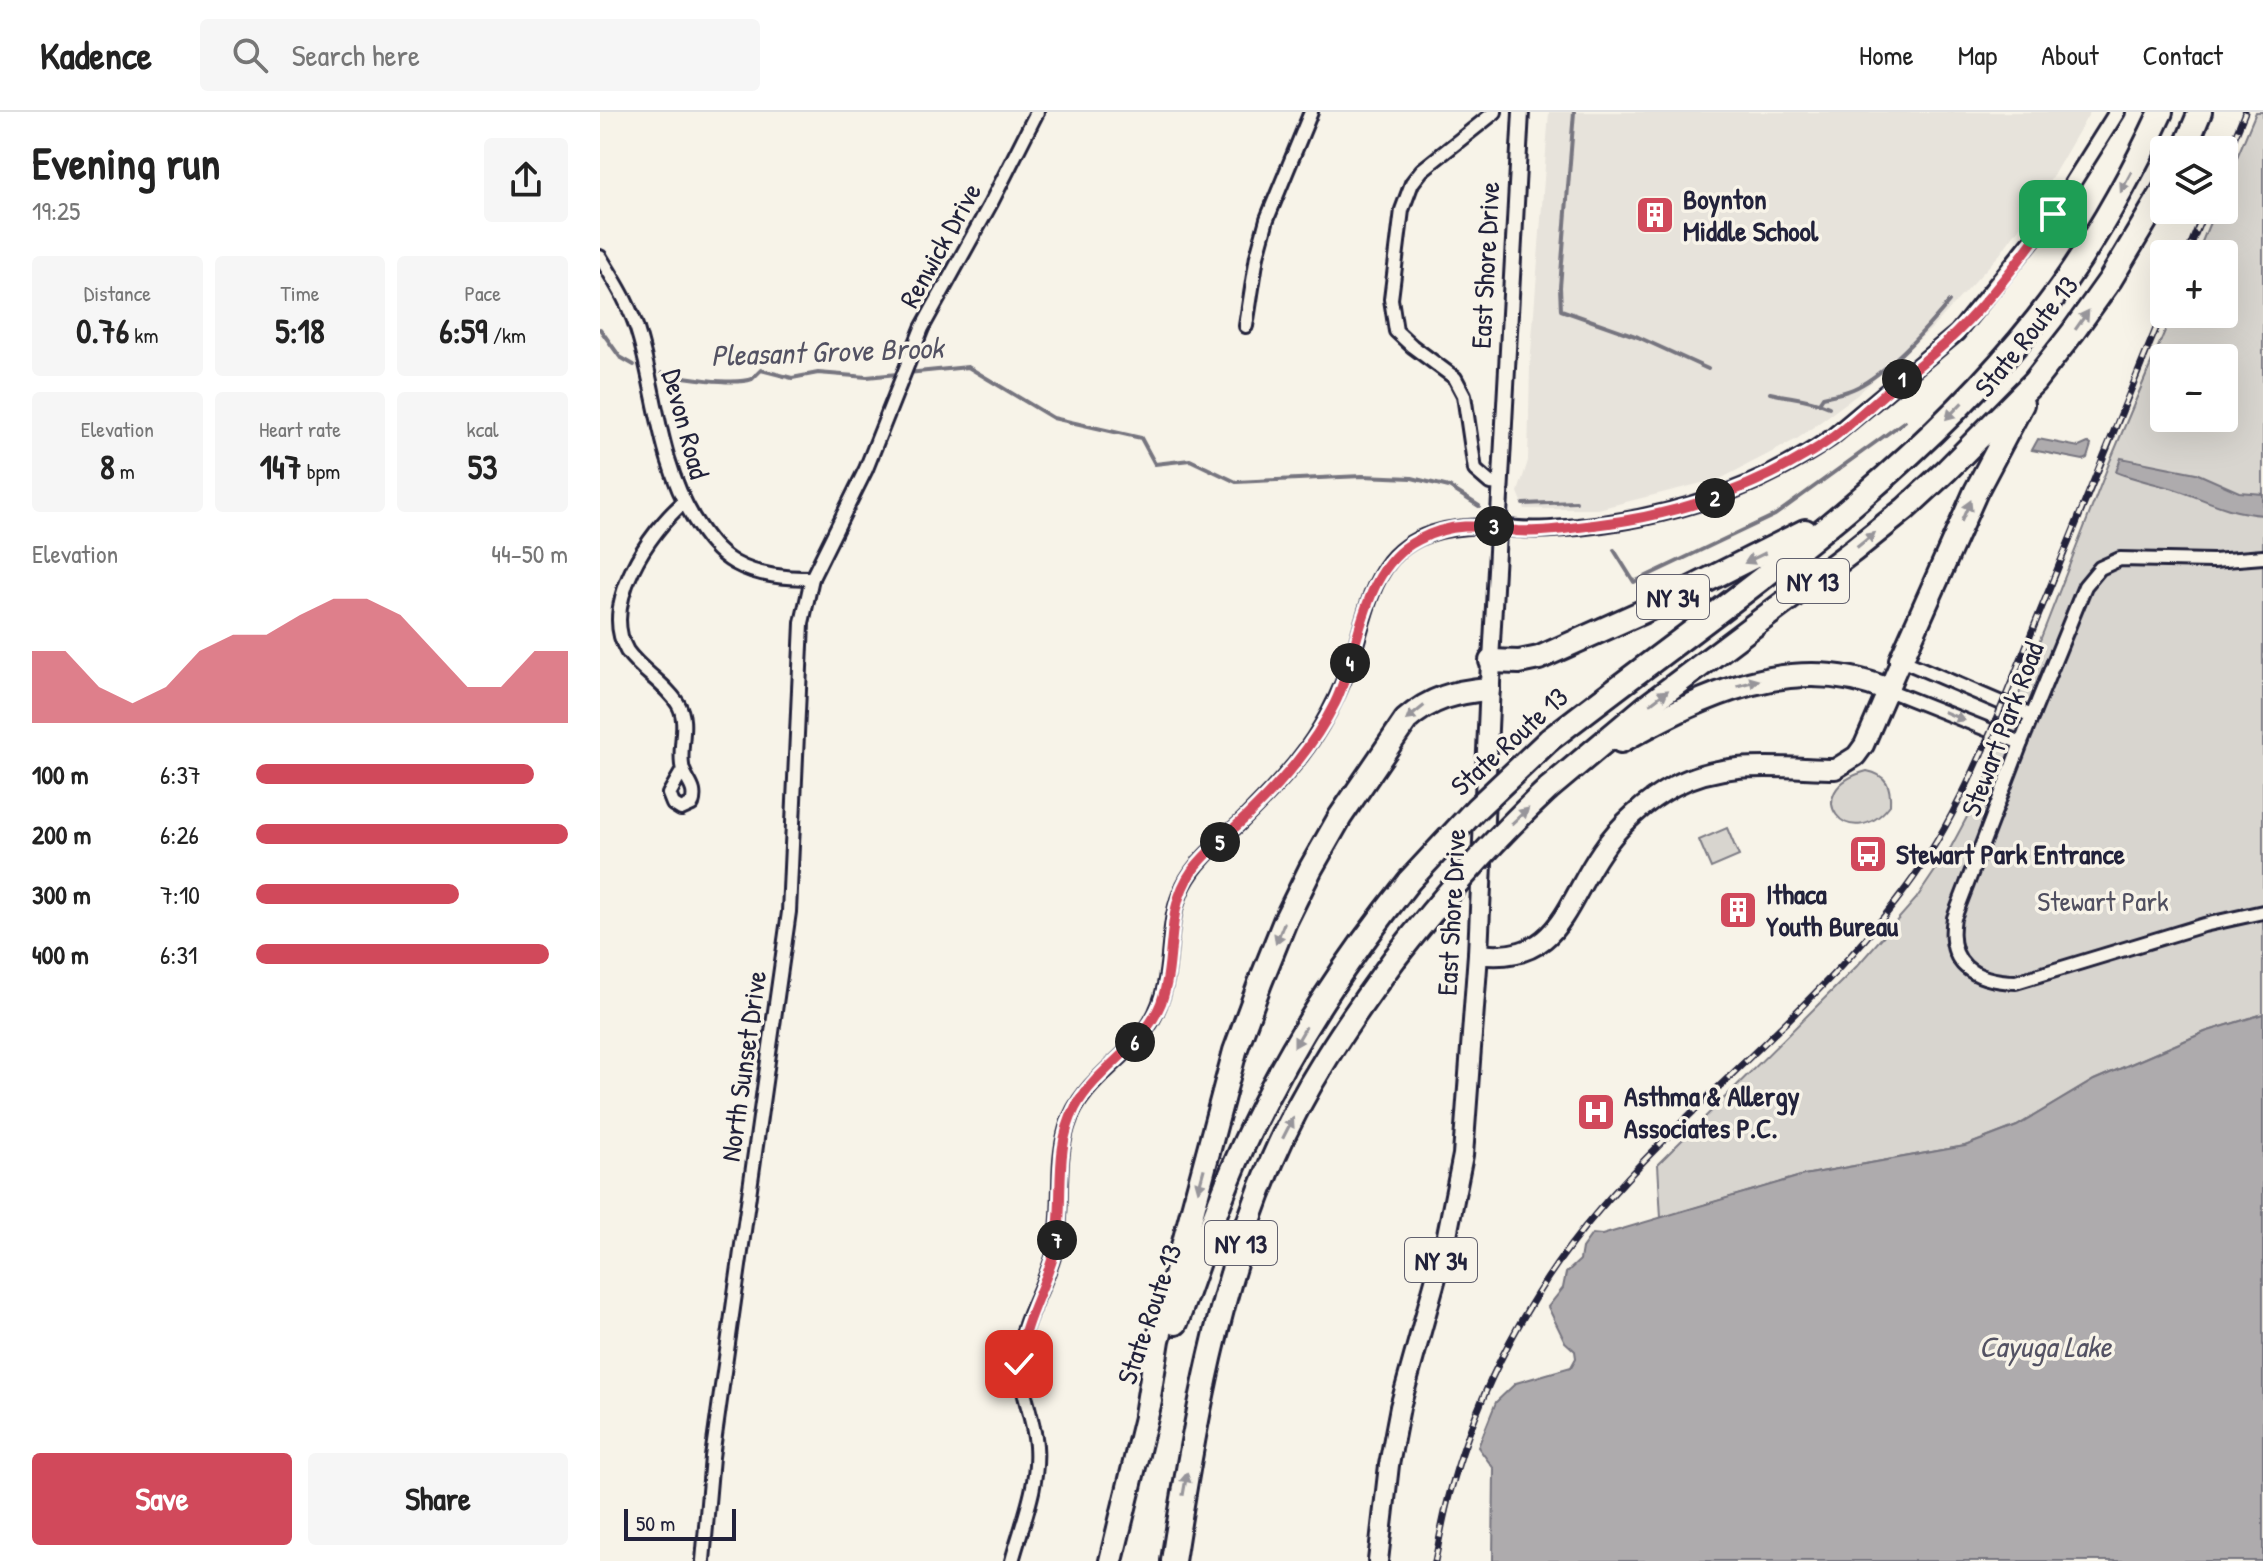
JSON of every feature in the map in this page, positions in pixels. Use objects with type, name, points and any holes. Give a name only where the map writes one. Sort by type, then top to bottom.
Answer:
[{"type":"highway","name":"State Route 13","points":[[1111,1561],[1146,1415],[1193,1277],[1251,1130],[1287,1060],[1346,962],[1409,881],[1476,809],[1549,740],[1849,509],[1943,422],[2037,319],[2093,239],[2161,112]]},
{"type":"highway","points":[[2190,136],[2200,112]]},
{"type":"highway","name":"State Route 13","points":[[1173,1561],[1209,1360],[1224,1297],[1248,1223],[1273,1158],[1324,1062],[1355,1013],[1395,958],[1466,872],[1548,789],[1647,706],[1905,509],[2034,382],[2110,280],[2150,213]]},
{"type":"highway","points":[[1901,660],[1976,491],[2034,382]]},
{"type":"highway","name":"NY 34","points":[[1491,661],[1519,662],[1539,658],[1746,562],[1849,509]]},
{"type":"highway","points":[[1578,765],[1692,703],[1753,681],[1777,676],[1833,675],[1872,683],[1888,690]]},
{"type":"highway","points":[[1146,1415],[1158,1340],[1235,1051],[1285,921],[1340,817],[1406,720],[1436,699],[1458,692],[1488,689]]},
{"type":"main road","points":[[1478,954],[1498,956],[1518,953],[1542,942],[1575,901],[1592,866],[1612,838],[1641,809],[1674,786],[1734,767],[1757,765],[1835,769],[1856,756],[1864,745],[1901,660]]},
{"type":"main road","name":"East Shore Drive","points":[[1378,1561],[1389,1465],[1400,1407],[1458,1193],[1478,954],[1491,661]]},
{"type":"street","name":"Renwick Drive","points":[[812,578],[866,469],[922,328],[1037,112]]},
{"type":"street","points":[[1246,326],[1257,256],[1267,219],[1311,112]]},
{"type":"street","points":[[1495,112],[1422,170],[1412,183],[1402,210],[1391,299],[1396,331],[1455,378],[1464,395],[1475,470],[1490,483],[1501,484]]},
{"type":"street","name":"East Shore Drive","points":[[1491,661],[1521,112]]},
{"type":"street","points":[[1012,1561],[1037,1466],[1036,1444],[1019,1364],[1021,1343],[1054,1252],[1062,1145],[1074,1109],[1095,1079],[1149,1025],[1166,986],[1173,922],[1184,884],[1202,860],[1275,788],[1320,728],[1350,664],[1375,585],[1391,560],[1404,548],[1441,530],[1463,526],[1498,526],[1519,531],[1556,529],[1656,515],[1744,487],[1811,452],[1957,333],[2053,214],[2117,112]]},
{"type":"street","name":"Devon Road","points":[[600,257],[636,323],[660,435],[684,502],[715,548],[737,565],[775,576],[812,578]]},
{"type":"street","points":[[683,770],[682,714],[678,704],[631,657],[619,634],[618,624],[622,596],[632,565],[652,533],[684,502]]},
{"type":"street","name":"Stewart Park Road","points":[[2263,557],[2213,561],[2130,557],[2100,568],[2085,586],[1954,918],[1952,945],[1962,964],[1993,982],[2016,982],[2204,925],[2256,913],[2263,922]]},
{"type":"street","name":"North Sunset Drive","points":[[703,1561],[712,1457],[789,912],[802,623],[812,578]]},
{"type":"street","points":[[1901,660],[2032,716]]},
{"type":"street","points":[[1888,690],[2021,743]]},
{"type":"shaded area","points":[[1549,112],[2090,112],[2037,203],[2000,254],[1932,328],[1857,395],[1797,439],[1722,478],[1598,509],[1525,509],[1518,492],[1528,461],[1530,366]]},
{"type":"green space","name":"Stewart Park","points":[[2256,112],[2263,112],[2263,1014],[2205,1032],[2094,1080],[2017,1126],[1965,1146],[1804,1175],[1661,1218],[1658,1164],[1857,966],[1916,899],[1951,847],[1982,789],[2150,366],[2150,432],[2238,432],[2238,344],[2159,344],[2166,328],[2238,328],[2238,240],[2203,240],[2209,224],[2238,224],[2238,155]]},
{"type":"green space","points":[[1867,771],[1879,775],[1886,782],[1890,805],[1874,820],[1859,825],[1846,823],[1836,815],[1832,804],[1835,792],[1846,780]]},
{"type":"green space","points":[[1727,828],[1739,856],[1711,868],[1699,840]]},
{"type":"water","points":[[2038,439],[2079,447],[2088,443],[2091,445],[2087,458],[2083,460],[2032,450]]},
{"type":"water","points":[[2121,458],[2196,473],[2239,492],[2263,494],[2263,515],[2226,508],[2116,472]]},
{"type":"water","name":"Cayuga Lake","points":[[2263,1014],[2263,1561],[1493,1561],[1494,1469],[1478,1447],[1496,1402],[1516,1383],[1571,1367],[1576,1358],[1575,1351],[1565,1342],[1548,1307],[1563,1288],[1566,1273],[1580,1260],[1582,1248],[1592,1234],[1602,1235],[1804,1175],[1965,1146],[2017,1126],[2094,1080],[2205,1032]]},
{"type":"waterway","points":[[1574,112],[1560,287],[1561,310],[1638,337],[1708,369]]},
{"type":"waterway","points":[[1819,403],[1823,397],[1853,389],[1878,374],[1917,338],[1949,302]]},
{"type":"waterway","name":"Pleasant Grove Brook","points":[[600,329],[620,357],[634,365]]},
{"type":"waterway","name":"Pleasant Grove Brook","points":[[662,373],[733,382],[752,379],[761,370],[792,378],[818,373],[867,377],[968,367],[1053,418],[1141,438],[1155,464],[1190,460],[1236,482],[1362,476],[1412,478],[1449,487],[1479,506]]},
{"type":"waterway","points":[[1770,393],[1829,407]]},
{"type":"waterway","points":[[1614,550],[1634,582],[1775,515],[1905,421]]},
{"type":"waterway","name":"Pleasant Grove Brook","points":[[1523,504],[1576,502]]},
{"type":"railway","points":[[2235,136],[2245,112]]},
{"type":"railway","points":[[2193,240],[2199,224]]},
{"type":"railway","points":[[1435,1561],[1449,1498],[1476,1414],[1510,1341],[1551,1273],[1599,1210],[1637,1168],[1842,965],[1879,922],[1933,848],[1995,722],[2156,328]]},
{"type":"place","name":"Boynton Middle School","points":[[1655,215]]},
{"type":"place","name":"Stewart Park Entrance","points":[[1868,854]]},
{"type":"place","name":"Ithaca Youth Bureau","points":[[1738,910]]},
{"type":"place","name":"Asthma & Allergy Associates P.C.","points":[[1596,1112]]},
{"type":"route","points":[[1019,1364],[1021,1343],[1029,1317],[1054,1252],[1062,1145],[1074,1109],[1095,1079],[1149,1025],[1166,986],[1173,922],[1184,884],[1202,860],[1290,771],[1320,728],[1350,664],[1375,585],[1391,560],[1404,548],[1441,530],[1463,526],[1498,526],[1519,531],[1556,529],[1656,515],[1744,487],[1773,472],[1831,438],[1957,333],[2053,214]]}]
